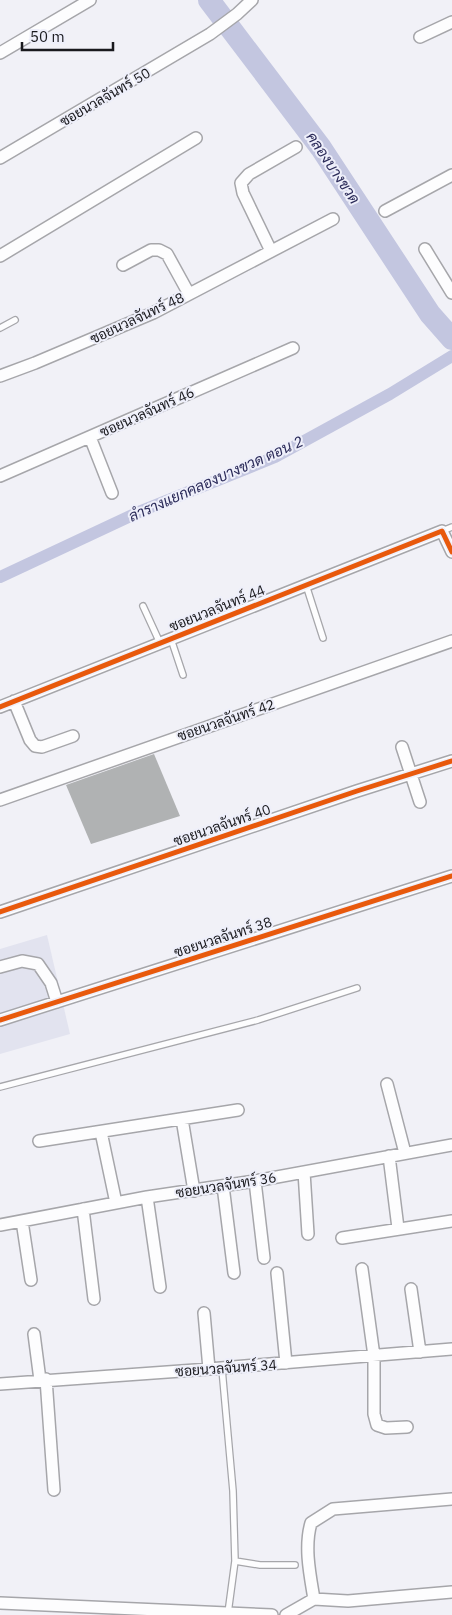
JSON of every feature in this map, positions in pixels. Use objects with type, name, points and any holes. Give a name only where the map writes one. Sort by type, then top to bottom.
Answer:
[{"type":"street","points":[[0,54],[90,0]]},
{"type":"street","name":"ซอยนวลจันทร์ 50","points":[[0,158],[210,34],[252,0]]},
{"type":"street","points":[[420,37],[452,22]]},
{"type":"street","points":[[0,256],[196,138]]},
{"type":"street","points":[[271,251],[243,193],[241,182],[249,174],[296,147]]},
{"type":"street","points":[[385,212],[452,176]]},
{"type":"street","name":"ซอยนวลจันทร์ 48","points":[[0,376],[144,317],[333,218]]},
{"type":"street","points":[[425,249],[452,293]]},
{"type":"street","points":[[123,265],[151,250],[159,250],[167,254],[189,294]]},
{"type":"street","name":"ซอยนวลจันทร์ 46","points":[[0,476],[293,348]]},
{"type":"street","points":[[90,437],[112,493]]},
{"type":"street","points":[[447,529],[452,552]]},
{"type":"street","name":"ซอยนวลจันทร์ 44","points":[[0,707],[447,529]]},
{"type":"street","name":"ซอยนวลจันทร์ 42","points":[[0,800],[452,641]]},
{"type":"street","points":[[14,702],[30,740],[35,746],[42,746],[73,736]]},
{"type":"street","points":[[402,747],[420,802]]},
{"type":"street","name":"ซอยนวลจันทร์ 40","points":[[0,912],[357,791],[452,761]]},
{"type":"street","name":"ซอยนวลจันทร์ 38","points":[[0,1020],[452,876]]},
{"type":"street","points":[[0,968],[22,961],[38,964],[50,983],[57,1002]]},
{"type":"street","points":[[387,1084],[405,1153]]},
{"type":"street","points":[[39,1141],[238,1110]]},
{"type":"street","points":[[182,1119],[194,1191]]},
{"type":"street","points":[[101,1132],[116,1203]]},
{"type":"street","name":"ซอยนวลจันทร์ 36","points":[[0,1225],[146,1197],[255,1181],[452,1144]]},
{"type":"street","points":[[389,1156],[398,1228]]},
{"type":"street","points":[[304,1172],[308,1234]]},
{"type":"street","points":[[255,1181],[264,1258]]},
{"type":"street","points":[[223,1186],[234,1273]]},
{"type":"street","points":[[146,1197],[160,1287]]},
{"type":"street","points":[[83,1209],[94,1299]]},
{"type":"street","points":[[22,1220],[31,1280]]},
{"type":"street","points":[[342,1238],[452,1221]]},
{"type":"street","points":[[362,1269],[374,1356],[374,1414],[377,1425],[386,1428],[407,1427]]},
{"type":"street","points":[[277,1273],[286,1363]]},
{"type":"street","points":[[411,1289],[420,1352]]},
{"type":"street","points":[[204,1313],[210,1370]]},
{"type":"street","points":[[34,1334],[43,1380],[54,1490]]},
{"type":"street","name":"ซอยนวลจันทร์ 34","points":[[0,1384],[210,1370],[452,1349]]},
{"type":"street","points":[[314,1599],[309,1566],[311,1523],[333,1509],[452,1499]]},
{"type":"street","points":[[286,1615],[314,1599],[348,1601],[452,1592]]},
{"type":"street","points":[[0,1603],[272,1615]]},
{"type":"lane","points":[[0,328],[15,320]]},
{"type":"lane","points":[[306,585],[323,638]]},
{"type":"lane","points":[[143,606],[184,675]]},
{"type":"lane","points":[[0,1087],[258,1020],[357,988]]},
{"type":"lane","points":[[222,1368],[233,1491],[235,1561],[228,1613]]},
{"type":"lane","points":[[235,1561],[260,1565],[295,1566]]},
{"type":"shaded area","points":[[47,935],[70,1034],[0,1054],[0,949]]},
{"type":"building","points":[[154,754],[180,816],[91,844],[66,785]]},
{"type":"waterway","name":"คลองบางขวด","points":[[209,0],[321,148],[430,314],[452,339]]},
{"type":"waterway","name":"ลำรางแยกคลองบางขวด ตอน 2","points":[[0,577],[141,511],[275,457],[390,394],[452,356]]},
{"type":"cycle path","points":[[0,707],[442,531],[452,552]]},
{"type":"cycle path","points":[[0,912],[357,791],[452,761]]},
{"type":"cycle path","points":[[0,1020],[452,876]]}]
